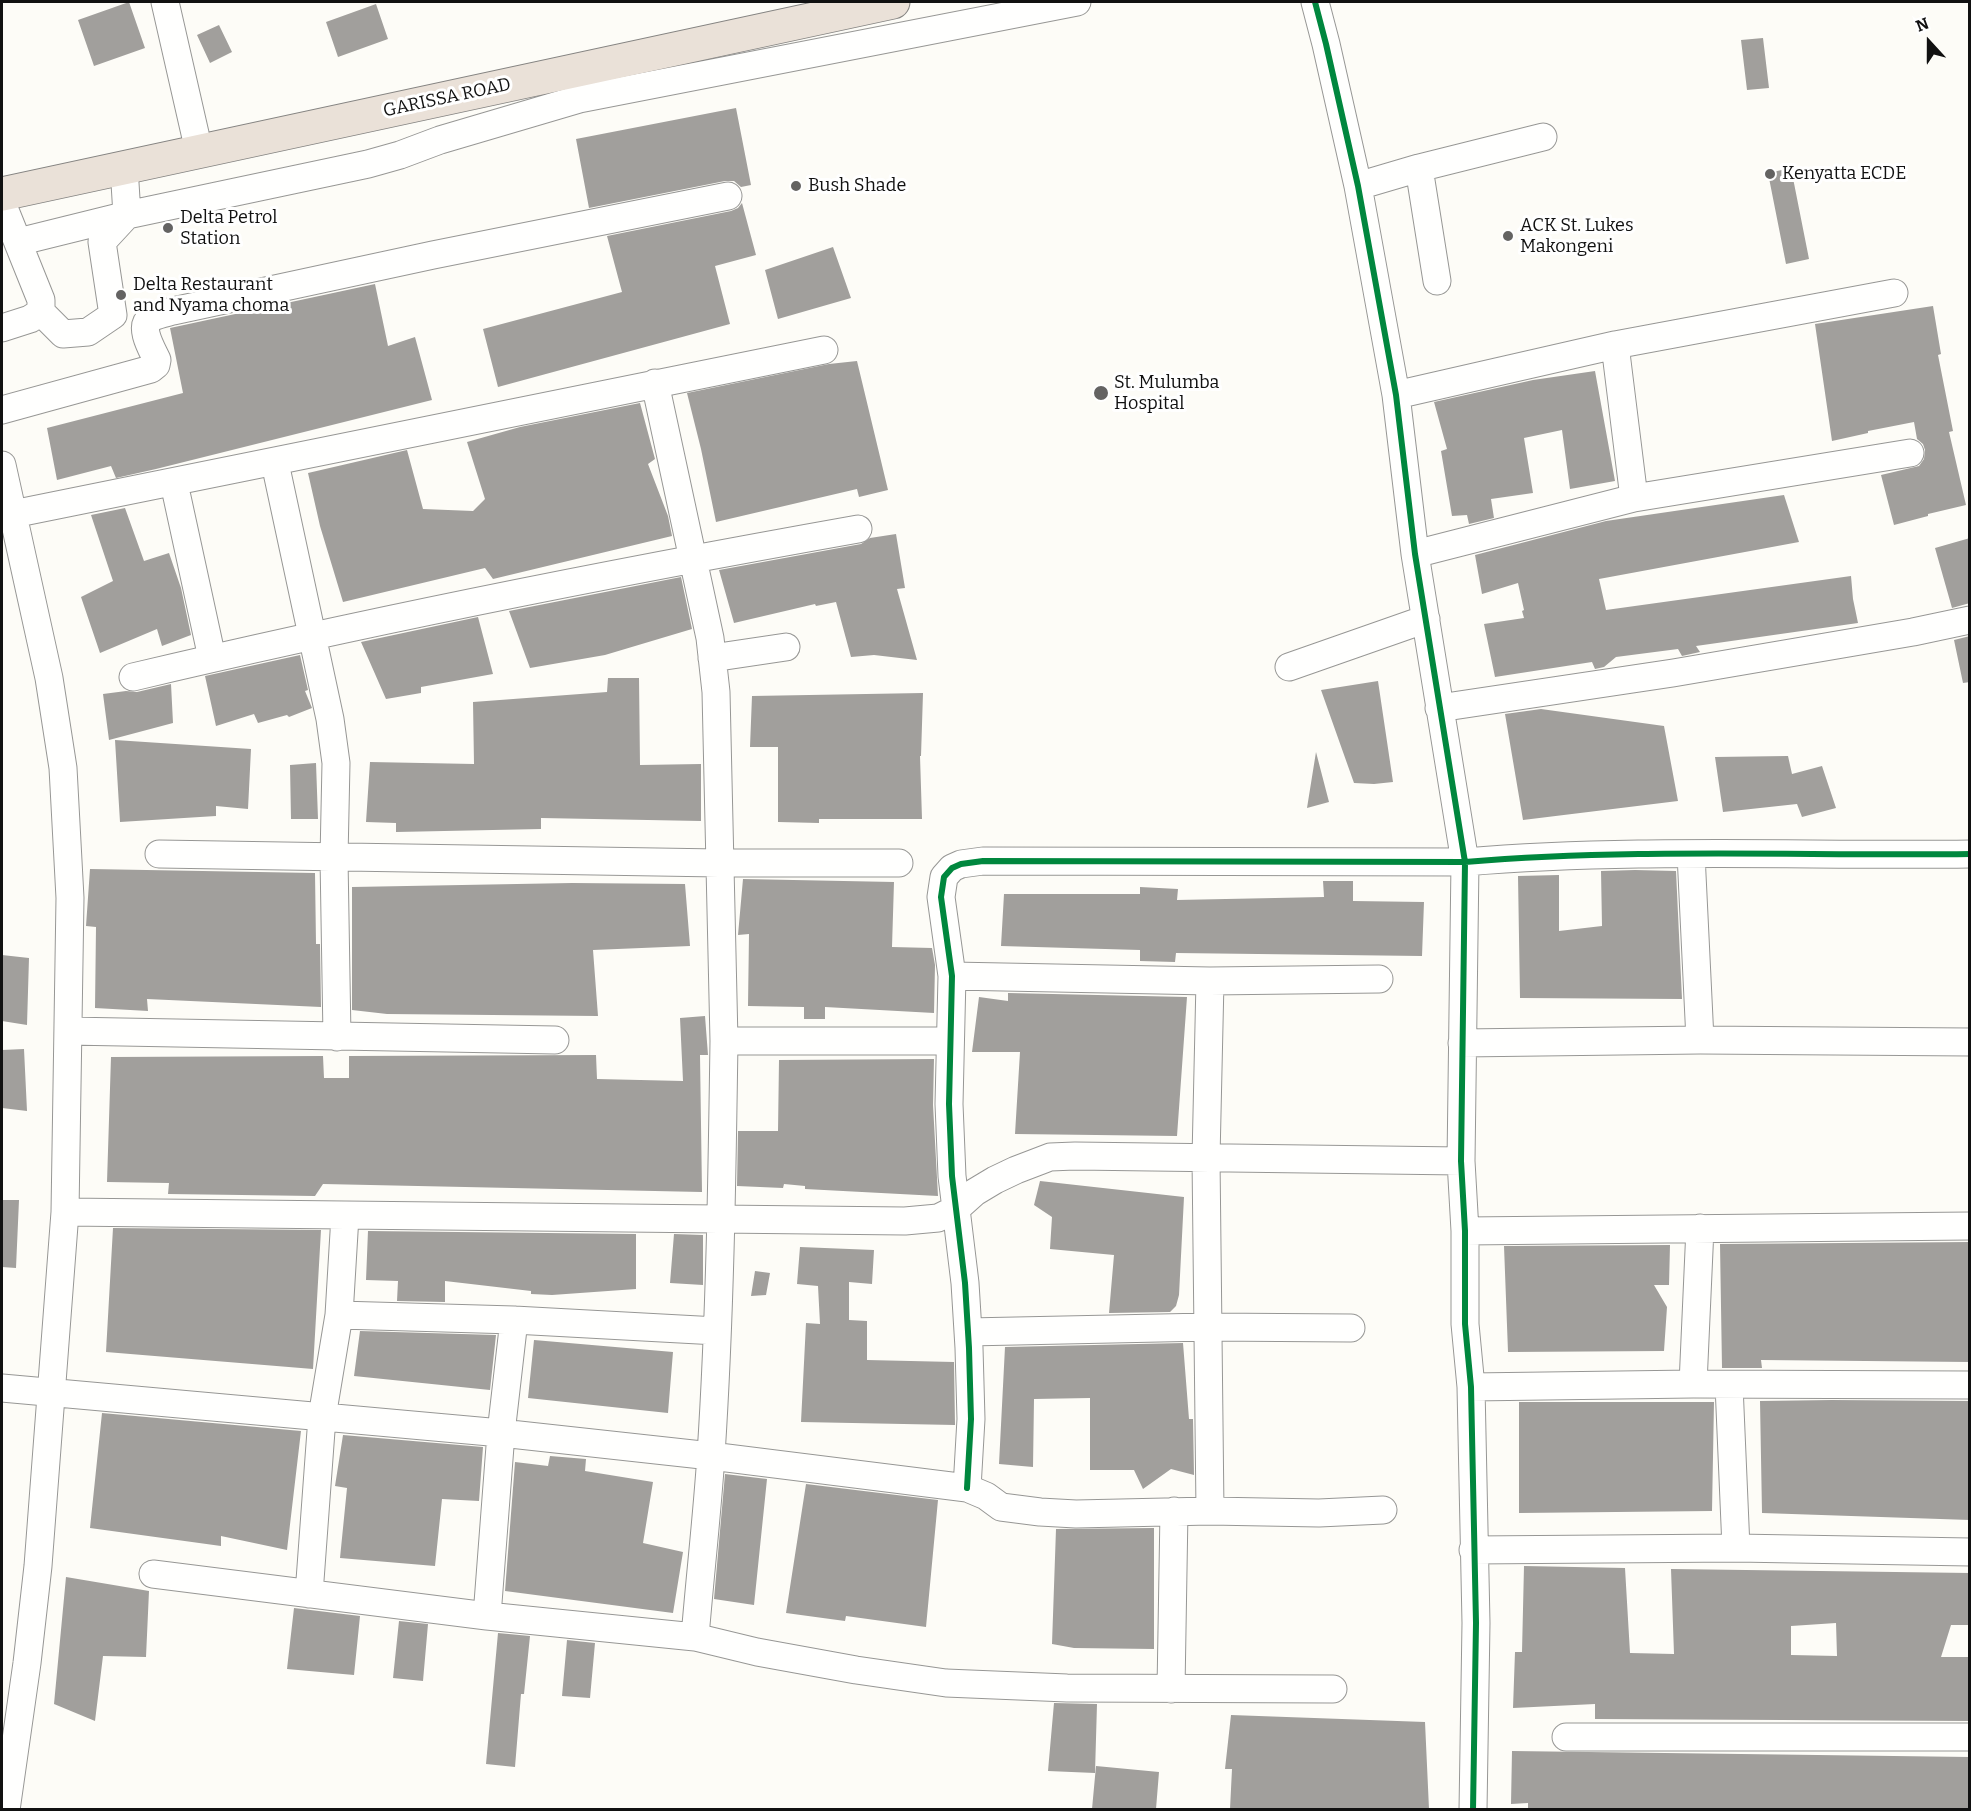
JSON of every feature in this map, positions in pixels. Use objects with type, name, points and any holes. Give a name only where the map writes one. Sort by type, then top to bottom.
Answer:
[{"type":"highway","name":"GARISSA ROAD","points":[[2,194],[893,2]]},
{"type":"street","points":[[165,2],[199,151]]},
{"type":"street","points":[[18,242],[127,215],[368,164],[579,99],[1077,2]]},
{"type":"street","points":[[1315,2],[1358,186],[1396,394],[1415,555],[1465,862],[1461,1161],[1476,1623],[1473,1809]]},
{"type":"street","points":[[1358,186],[1543,137]]},
{"type":"street","points":[[2,203],[41,300],[41,312],[63,334],[88,332],[113,315],[102,242],[127,215],[124,167]]},
{"type":"street","points":[[1419,168],[1437,281]]},
{"type":"street","points":[[2,410],[152,369],[157,360],[146,332],[146,324],[150,319],[173,311],[433,255],[728,196]]},
{"type":"street","points":[[1396,394],[1615,345],[1893,293]]},
{"type":"street","points":[[2,328],[30,319],[41,312]]},
{"type":"street","points":[[1615,345],[1634,498]]},
{"type":"street","points":[[13,514],[275,463],[824,350]]},
{"type":"street","points":[[655,383],[693,559],[712,658],[716,692],[724,1041],[722,1218],[711,1456],[694,1636]]},
{"type":"street","points":[[1415,555],[1634,498],[1910,453]]},
{"type":"street","points":[[275,463],[330,719],[336,763],[334,858],[337,1036]]},
{"type":"street","points":[[2,465],[49,678],[63,768],[69,898],[65,1212],[38,1566],[6,1809]]},
{"type":"street","points":[[174,483],[212,658]]},
{"type":"street","points":[[133,677],[212,658],[693,559],[858,529]]},
{"type":"street","points":[[1289,667],[1426,619]]},
{"type":"street","points":[[1439,708],[1673,673],[1913,633],[1970,620]]},
{"type":"street","points":[[712,658],[786,647]]},
{"type":"street","points":[[159,854],[719,863],[899,863]]},
{"type":"street","points":[[1691,854],[1700,1040]]},
{"type":"street","points":[[967,1488],[971,1419],[968,1332],[952,1176],[950,1041],[952,976],[941,897],[944,877],[951,868],[983,861],[1465,862],[1691,854],[1970,854]]},
{"type":"street","points":[[952,976],[1210,981],[1379,979]]},
{"type":"street","points":[[1210,981],[1206,1158],[1210,1511]]},
{"type":"street","points":[[68,1031],[555,1040]]},
{"type":"street","points":[[1462,1043],[1700,1040],[1970,1042]]},
{"type":"street","points":[[724,1041],[950,1041]]},
{"type":"street","points":[[65,1212],[905,1221],[938,1218],[956,1209],[975,1192],[995,1180],[1050,1157],[1461,1161]]},
{"type":"street","points":[[309,1594],[322,1417],[339,1315],[345,1216]]},
{"type":"street","points":[[1465,1231],[1970,1226]]},
{"type":"street","points":[[1693,1384],[1700,1228]]},
{"type":"street","points":[[339,1315],[514,1320],[717,1330]]},
{"type":"street","points":[[487,1616],[501,1432],[514,1320]]},
{"type":"street","points":[[968,1332],[1208,1327],[1351,1328]]},
{"type":"street","points":[[1470,1387],[1693,1384],[1970,1385]]},
{"type":"street","points":[[1729,1385],[1736,1548]]},
{"type":"street","points":[[2,1388],[501,1432],[711,1456],[967,1488],[1001,1507],[1040,1512],[1076,1514],[1383,1510]]},
{"type":"street","points":[[1171,1689],[1174,1511]]},
{"type":"street","points":[[1473,1550],[1736,1548],[1970,1552]]},
{"type":"street","points":[[153,1574],[487,1616],[694,1636],[757,1653],[946,1683],[1067,1688],[1333,1689]]},
{"type":"street","points":[[1566,1737],[1970,1737]]},
{"type":"building","points":[[129,2],[145,48],[94,66],[78,20]]},
{"type":"building","points":[[376,4],[388,39],[338,57],[326,22]]},
{"type":"building","points":[[219,25],[232,52],[210,63],[197,35]]},
{"type":"building","points":[[1763,38],[1769,88],[1747,90],[1741,40]]},
{"type":"building","points":[[736,108],[751,185],[741,187],[734,181],[725,181],[589,208],[576,139]]},
{"type":"building","points":[[1791,168],[1809,259],[1786,264],[1768,173]]},
{"type":"building","points":[[742,203],[756,255],[715,266],[730,324],[498,387],[483,329],[622,292],[607,236],[731,211]]},
{"type":"building","points":[[833,247],[851,298],[778,319],[765,270]]},
{"type":"building","points":[[375,284],[388,346],[415,337],[432,400],[116,478],[111,466],[57,480],[47,428],[183,393],[170,328]]},
{"type":"building","points":[[1933,306],[1941,354],[1938,355],[1953,431],[1949,432],[1966,505],[1894,525],[1881,475],[1919,466],[1924,459],[1923,444],[1917,439],[1914,422],[1832,441],[1815,324]]},
{"type":"building","points":[[857,361],[888,490],[859,497],[857,489],[716,522],[687,393],[829,364]]},
{"type":"building","points":[[1595,371],[1615,481],[1570,489],[1562,430],[1524,438],[1533,493],[1491,499],[1494,518],[1469,524],[1467,515],[1452,516],[1441,451],[1447,449],[1434,402],[1533,380]]},
{"type":"building","points":[[640,403],[655,459],[648,464],[668,516],[672,536],[493,579],[485,568],[343,602],[320,526],[308,473],[407,450],[423,509],[473,511],[485,499],[467,442],[520,427]]},
{"type":"building","points":[[1784,495],[1799,542],[1599,579],[1606,610],[1851,576],[1858,623],[1696,646],[1700,652],[1682,656],[1678,649],[1616,657],[1604,667],[1595,669],[1592,662],[1495,677],[1484,624],[1524,618],[1522,611],[1524,610],[1518,583],[1482,594],[1475,555],[1606,521]]},
{"type":"building","points":[[125,508],[144,561],[169,553],[181,588],[191,635],[162,646],[157,629],[100,653],[81,597],[113,581],[91,515]]},
{"type":"building","points":[[896,534],[905,588],[897,589],[917,660],[874,655],[851,657],[836,602],[816,606],[815,604],[734,623],[719,570],[861,544],[870,538]]},
{"type":"building","points":[[1970,538],[1970,603],[1952,608],[1935,548]]},
{"type":"building","points":[[681,577],[692,629],[605,655],[530,668],[509,611]]},
{"type":"building","points":[[478,617],[493,674],[421,687],[421,693],[386,699],[361,642]]},
{"type":"building","points":[[1970,636],[1970,682],[1963,683],[1954,640]]},
{"type":"building","points":[[300,655],[308,690],[305,691],[312,708],[289,717],[287,715],[258,723],[254,714],[216,726],[205,676]]},
{"type":"building","points":[[608,678],[639,678],[640,765],[701,764],[701,821],[541,818],[541,829],[396,832],[396,823],[366,822],[370,762],[474,764],[473,702],[607,692]]},
{"type":"building","points":[[1378,681],[1393,782],[1354,783],[1321,690]]},
{"type":"building","points":[[171,684],[173,723],[109,740],[103,694],[137,692]]},
{"type":"building","points":[[923,693],[920,756],[922,819],[819,819],[819,823],[778,822],[778,747],[750,747],[752,696]]},
{"type":"building","points":[[1541,709],[1664,726],[1678,801],[1523,820],[1505,714]]},
{"type":"building","points":[[115,740],[251,749],[248,809],[216,806],[216,816],[120,822]]},
{"type":"building","points":[[1316,752],[1329,802],[1307,808]]},
{"type":"building","points":[[1788,756],[1792,774],[1822,766],[1836,808],[1802,817],[1797,804],[1723,812],[1715,757]]},
{"type":"building","points":[[316,763],[318,819],[291,819],[290,765]]},
{"type":"building","points":[[90,869],[315,873],[316,944],[320,944],[321,1007],[147,999],[148,1011],[95,1008],[96,927],[86,926]]},
{"type":"building","points":[[1601,871],[1676,871],[1682,999],[1520,998],[1518,876],[1559,875],[1559,931],[1602,926]]},
{"type":"building","points":[[743,879],[894,882],[892,947],[932,948],[935,965],[934,1013],[825,1007],[825,1019],[804,1019],[804,1007],[748,1006],[749,934],[738,935]]},
{"type":"building","points":[[1323,881],[1353,881],[1353,901],[1424,902],[1422,956],[1176,953],[1175,962],[1140,961],[1140,950],[1001,946],[1004,894],[1140,894],[1140,887],[1178,889],[1177,900],[1324,897]]},
{"type":"building","points":[[572,883],[685,884],[690,946],[593,950],[598,1016],[387,1014],[352,1010],[352,887]]},
{"type":"building","points":[[2,955],[29,958],[27,1025],[2,1021]]},
{"type":"building","points":[[1008,993],[1187,997],[1177,1136],[1015,1134],[1020,1052],[972,1052],[979,997],[1008,1001]]},
{"type":"building","points":[[705,1016],[708,1055],[700,1055],[702,1192],[323,1184],[315,1196],[168,1194],[169,1183],[107,1182],[111,1057],[323,1056],[324,1078],[349,1078],[349,1056],[596,1055],[597,1079],[683,1081],[680,1018]]},
{"type":"building","points":[[24,1049],[27,1111],[2,1108],[2,1050]]},
{"type":"building","points":[[934,1059],[933,1105],[938,1196],[805,1189],[805,1186],[784,1184],[783,1188],[737,1186],[738,1131],[778,1131],[779,1060]]},
{"type":"building","points":[[1040,1181],[1184,1197],[1179,1295],[1176,1306],[1170,1312],[1109,1313],[1114,1255],[1050,1249],[1052,1217],[1034,1205]]},
{"type":"building","points":[[2,1200],[19,1200],[16,1268],[2,1267]]},
{"type":"building","points":[[113,1228],[321,1230],[313,1369],[106,1352]]},
{"type":"building","points":[[368,1231],[636,1234],[636,1289],[552,1295],[445,1281],[445,1302],[397,1301],[398,1281],[366,1280]]},
{"type":"building","points":[[674,1234],[703,1235],[703,1285],[670,1283]]},
{"type":"building","points":[[1970,1242],[1970,1362],[1761,1360],[1762,1368],[1722,1368],[1720,1244]]},
{"type":"building","points":[[1670,1245],[1669,1285],[1654,1285],[1667,1307],[1664,1351],[1508,1352],[1504,1246]]},
{"type":"building","points":[[800,1247],[874,1250],[872,1284],[849,1282],[849,1320],[867,1321],[867,1360],[954,1362],[955,1425],[801,1422],[806,1323],[820,1324],[818,1286],[797,1284]]},
{"type":"building","points":[[755,1271],[770,1273],[766,1295],[751,1296]]},
{"type":"building","points":[[360,1331],[496,1335],[490,1390],[354,1376]]},
{"type":"building","points":[[534,1340],[673,1352],[668,1413],[528,1398]]},
{"type":"building","points":[[1183,1343],[1189,1419],[1193,1419],[1194,1475],[1171,1469],[1143,1489],[1134,1470],[1090,1470],[1090,1398],[1034,1399],[1033,1467],[999,1464],[1005,1347]]},
{"type":"building","points":[[1760,1401],[1970,1401],[1970,1520],[1762,1513]]},
{"type":"building","points":[[1519,1402],[1714,1402],[1712,1511],[1519,1513]]},
{"type":"building","points":[[102,1413],[301,1431],[287,1550],[221,1536],[221,1546],[90,1528]]},
{"type":"building","points":[[343,1435],[483,1447],[479,1501],[442,1499],[435,1566],[340,1558],[347,1488],[335,1486]]},
{"type":"building","points":[[550,1456],[586,1459],[585,1471],[653,1482],[643,1543],[683,1552],[673,1613],[505,1591],[515,1462],[548,1466]]},
{"type":"building","points":[[725,1474],[767,1479],[754,1605],[714,1599]]},
{"type":"building","points":[[806,1484],[938,1500],[926,1627],[846,1616],[845,1621],[786,1613]]},
{"type":"building","points":[[1154,1528],[1154,1649],[1074,1648],[1052,1644],[1056,1529]]},
{"type":"building","points":[[1524,1566],[1625,1568],[1630,1653],[1674,1654],[1671,1569],[1970,1573],[1970,1625],[1951,1625],[1941,1657],[1970,1657],[1970,1721],[1595,1719],[1595,1704],[1513,1708],[1515,1652],[1522,1652]],"holes":[[[1836,1623],[1837,1656],[1791,1655],[1791,1626]]]},
{"type":"building","points":[[66,1577],[149,1591],[146,1657],[103,1656],[95,1721],[54,1704]]},
{"type":"building","points":[[294,1608],[360,1616],[354,1675],[287,1669]]},
{"type":"building","points":[[399,1621],[428,1624],[423,1681],[393,1678]]},
{"type":"building","points":[[498,1633],[530,1636],[524,1694],[521,1694],[515,1767],[486,1764]]},
{"type":"building","points":[[567,1640],[595,1643],[590,1698],[562,1696]]},
{"type":"building","points":[[1054,1703],[1097,1704],[1095,1773],[1048,1771]]},
{"type":"building","points":[[1231,1715],[1425,1722],[1429,1809],[1230,1809],[1232,1769],[1225,1769]]},
{"type":"building","points":[[1512,1751],[1970,1757],[1970,1809],[1528,1809],[1528,1803],[1511,1804]]},
{"type":"building","points":[[1096,1766],[1159,1772],[1156,1809],[1092,1809]]},
{"type":"cycle path","points":[[1315,2],[1358,186],[1396,395],[1415,554],[1465,862],[1461,1161],[1465,1231],[1465,1324],[1471,1387],[1476,1623],[1473,1810]]},
{"type":"cycle path","points":[[967,1488],[971,1419],[969,1348],[965,1283],[952,1176],[949,1104],[952,976],[941,897],[944,877],[952,868],[961,864],[983,861],[1465,862],[1654,854],[1970,854]]},
{"type":"place","name":"Kenyatta ECDE","points":[[1770,174]]},
{"type":"place","name":"Bush Shade","points":[[796,186]]},
{"type":"place","name":"Delta Petrol Station","points":[[168,228]]},
{"type":"place","name":"ACK St. Lukes Makongeni","points":[[1508,236]]},
{"type":"place","name":"Delta Restaurant and Nyama choma","points":[[121,295]]},
{"type":"place","name":"St. Mulumba Hospital","points":[[1101,393]]}]
